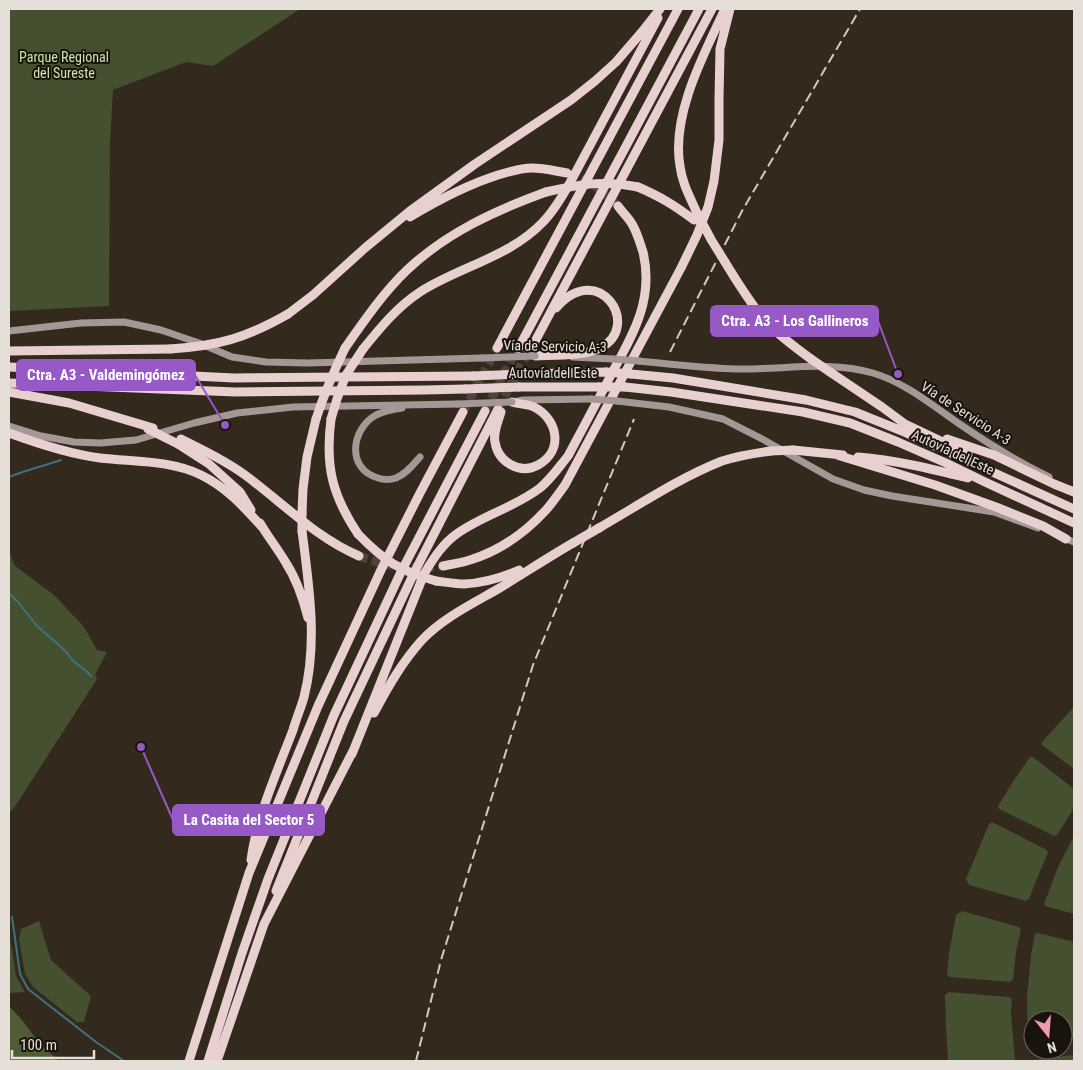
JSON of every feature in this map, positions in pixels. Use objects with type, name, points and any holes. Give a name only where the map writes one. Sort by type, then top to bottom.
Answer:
[{"type":"highway","points":[[9,351],[195,348],[232,340],[288,314],[417,206],[475,164],[571,100],[595,81],[616,62],[661,9]]},
{"type":"highway","points":[[554,554],[503,577],[463,584],[436,581],[416,576],[400,568],[381,556],[358,534],[339,501],[332,481],[329,462],[328,439],[331,419],[346,375],[380,327],[399,309],[431,286],[527,237],[544,222],[558,204],[571,181],[661,9]]},
{"type":"highway","points":[[497,348],[678,9]]},
{"type":"highway","points":[[518,349],[699,9]]},
{"type":"highway","points":[[537,338],[557,306],[574,293],[590,290],[602,294],[611,302],[618,315],[616,331],[610,340],[600,348],[586,353],[533,352],[537,338],[712,9]]},
{"type":"highway","points":[[724,9],[704,55],[681,118],[678,142],[680,166],[685,188],[695,216],[749,299],[769,324],[789,342],[811,359],[882,406],[944,438],[994,455],[1054,484],[1074,490]]},
{"type":"highway","points":[[443,566],[469,560],[509,542],[528,528],[548,509],[565,485],[681,268],[698,235],[708,207],[714,181],[719,140],[720,49],[730,9]]},
{"type":"highway","points":[[382,234],[443,198],[482,180],[514,170],[531,168],[567,173]]},
{"type":"highway","points":[[249,873],[253,846],[267,798],[304,698],[311,662],[311,635],[306,598],[302,531],[303,489],[307,456],[316,419],[330,380],[346,348],[366,318],[406,271],[448,238],[485,217],[517,202],[546,192],[587,184],[620,184],[638,187],[659,196],[695,216]]},
{"type":"highway","points":[[352,754],[424,574],[432,561],[442,548],[458,533],[518,502],[540,488],[556,472],[568,456],[638,323],[645,300],[645,262],[641,244],[632,224],[618,206]]},
{"type":"highway","points":[[9,345],[62,347],[80,350]]},
{"type":"highway","name":"Autovía del Este","points":[[9,367],[234,378],[438,377],[606,372],[673,378],[806,400],[856,412],[1074,509]]},
{"type":"highway","name":"Autovía del Este","points":[[9,383],[236,392],[438,390],[519,387],[599,387],[671,392],[794,411],[850,423],[946,463],[1074,523]]},
{"type":"highway","points":[[9,392],[70,403],[115,416],[151,428],[218,457],[244,474],[319,534],[342,549],[358,556]]},
{"type":"highway","points":[[211,1060],[344,721],[414,573],[500,409],[495,443],[503,460],[512,466],[532,468],[546,460],[555,446],[553,424],[544,414],[534,407],[512,402]]},
{"type":"highway","points":[[882,406],[905,424],[1074,504]]},
{"type":"highway","points":[[211,1060],[242,953],[268,879],[334,715],[401,572],[485,411]]},
{"type":"highway","points":[[189,1061],[249,873],[318,706],[416,501],[463,412]]},
{"type":"highway","points":[[9,432],[42,445],[71,453],[100,458],[165,464],[201,475],[221,487],[262,527]]},
{"type":"highway","points":[[179,441],[209,464],[240,492],[286,562],[306,598]]},
{"type":"highway","points":[[264,924],[390,683],[406,659],[423,639],[440,624],[459,612],[554,554],[700,470],[748,454],[793,450],[874,458],[985,482]]},
{"type":"highway","points":[[837,455],[935,485],[996,507],[1043,526],[1070,540]]},
{"type":"main road","name":"Vía de Servicio A-3","points":[[9,331],[81,323],[124,322],[161,330],[232,357],[258,362],[308,363],[437,360],[482,358],[533,352],[738,369],[798,366],[841,367],[873,373],[894,381],[923,398],[998,450],[1074,490]]},
{"type":"main road","points":[[9,426],[41,436],[74,442],[100,443],[136,440],[237,413],[293,406],[458,404],[523,400],[591,399],[669,406],[724,419],[833,479],[864,490],[994,512],[1070,540]]},
{"type":"main road","points":[[420,457],[408,471],[396,478],[384,480],[372,477],[362,470],[356,460],[355,445],[357,436],[362,428],[377,415],[391,410],[425,404]]},
{"type":"green space","name":"Parque Regional del Sureste","points":[[9,9],[300,9],[213,66],[186,62],[113,90],[110,142],[109,306],[9,311]]},
{"type":"green space","points":[[9,550],[14,565],[54,595],[84,627],[97,650],[107,652],[95,675],[97,679],[9,813]]},
{"type":"green space","points":[[1074,707],[1074,769],[1042,745],[1042,742]]},
{"type":"green space","points":[[1030,757],[1033,757],[1074,789],[1074,808],[1057,835],[1054,836],[999,809],[998,806]]},
{"type":"green space","points":[[992,822],[1047,850],[1048,853],[1029,899],[1026,901],[969,885],[966,879],[989,824]]},
{"type":"green space","points":[[1074,836],[1074,914],[1045,906],[1044,904],[1058,867]]},
{"type":"green space","points":[[962,911],[1019,927],[1021,930],[1013,979],[1010,982],[949,977],[947,974],[949,953],[956,915]]},
{"type":"green space","points":[[39,921],[51,960],[91,996],[84,1022],[77,1022],[33,987],[25,974],[19,939],[21,929]]},
{"type":"green space","points":[[1038,933],[1074,942],[1074,1039],[1073,1010],[1027,1010],[1031,955],[1035,934]]},
{"type":"green space","points":[[9,935],[16,976],[25,992],[9,993]]},
{"type":"green space","points":[[949,992],[1009,997],[1012,999],[1011,1012],[1015,1061],[948,1061],[945,995]]},
{"type":"green space","points":[[9,1006],[40,1044],[59,1061],[9,1061]]},
{"type":"green space","points":[[1073,1055],[1074,1061],[1031,1061],[1073,1060]]},
{"type":"waterway","points":[[9,477],[61,460]]},
{"type":"waterway","points":[[9,593],[37,626],[91,676]]},
{"type":"waterway","points":[[12,917],[20,974],[28,989],[96,1042],[124,1061]]},
{"type":"tunnel","points":[[568,174],[594,185],[618,206]]},
{"type":"tunnel","points":[[463,412],[497,348]]},
{"type":"tunnel","points":[[485,411],[516,351]]},
{"type":"tunnel","points":[[498,408],[529,351]]},
{"type":"tunnel","points":[[359,556],[383,564],[415,568],[443,566]]},
{"type":"railway","points":[[670,352],[742,211],[860,9]]},
{"type":"railway","points":[[416,1061],[441,960],[533,665],[634,419]]},
{"type":"place","name":"Ctra. A3 - Los Gallineros","points":[[898,374]]},
{"type":"place","name":"Ctra. A3 - Valdemingómez","points":[[225,425]]},
{"type":"place","name":"La Casita del Sector 5","points":[[141,747]]}]
